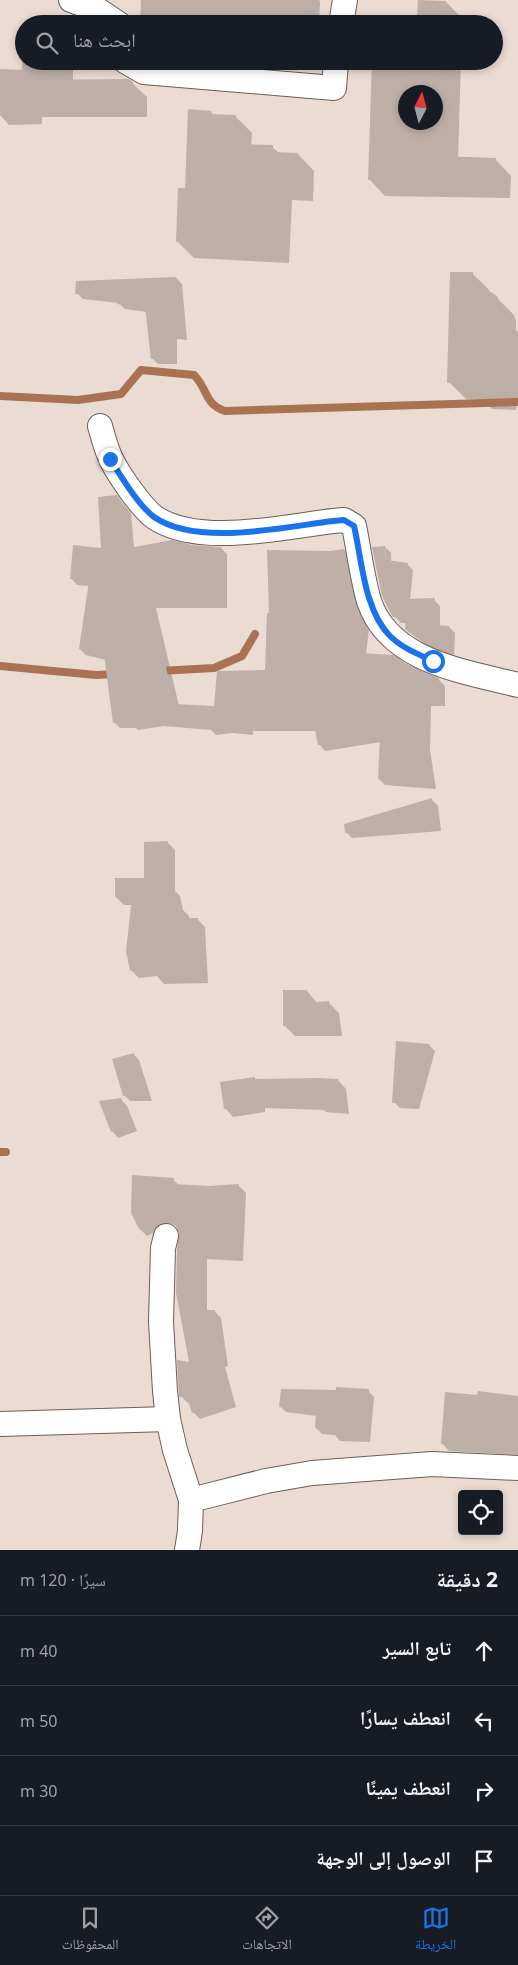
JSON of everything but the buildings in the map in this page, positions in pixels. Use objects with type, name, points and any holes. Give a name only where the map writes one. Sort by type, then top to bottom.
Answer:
[{"type":"street","points":[[71,0],[98,10],[106,15]]},
{"type":"street","points":[[342,15],[345,0]]},
{"type":"street","points":[[141,70],[144,72],[334,88],[335,70]]},
{"type":"street","points":[[100,426],[110,459],[133,493],[153,516],[179,528],[225,534],[344,520],[354,526],[369,600],[377,618],[389,635],[406,649],[433,661],[469,673],[518,684]]},
{"type":"street","points":[[166,1236],[163,1248],[161,1322],[168,1419],[175,1450],[191,1500],[187,1550]]},
{"type":"street","points":[[0,1424],[168,1419]]},
{"type":"street","points":[[191,1500],[266,1480],[312,1473],[432,1464],[518,1468]]},
{"type":"waterway","points":[[0,396],[78,400],[121,394],[141,370],[194,375],[213,404],[225,411],[518,402]]},
{"type":"waterway","points":[[159,671],[214,668],[242,656],[255,634]]},
{"type":"waterway","points":[[0,666],[96,675],[115,674]]},
{"type":"waterway","points":[[0,1152],[6,1152]]},
{"type":"route","points":[[110,459],[133,493],[153,516],[179,528],[225,534],[344,520],[354,526],[369,600],[377,618],[389,635],[406,649],[433,661]]}]
